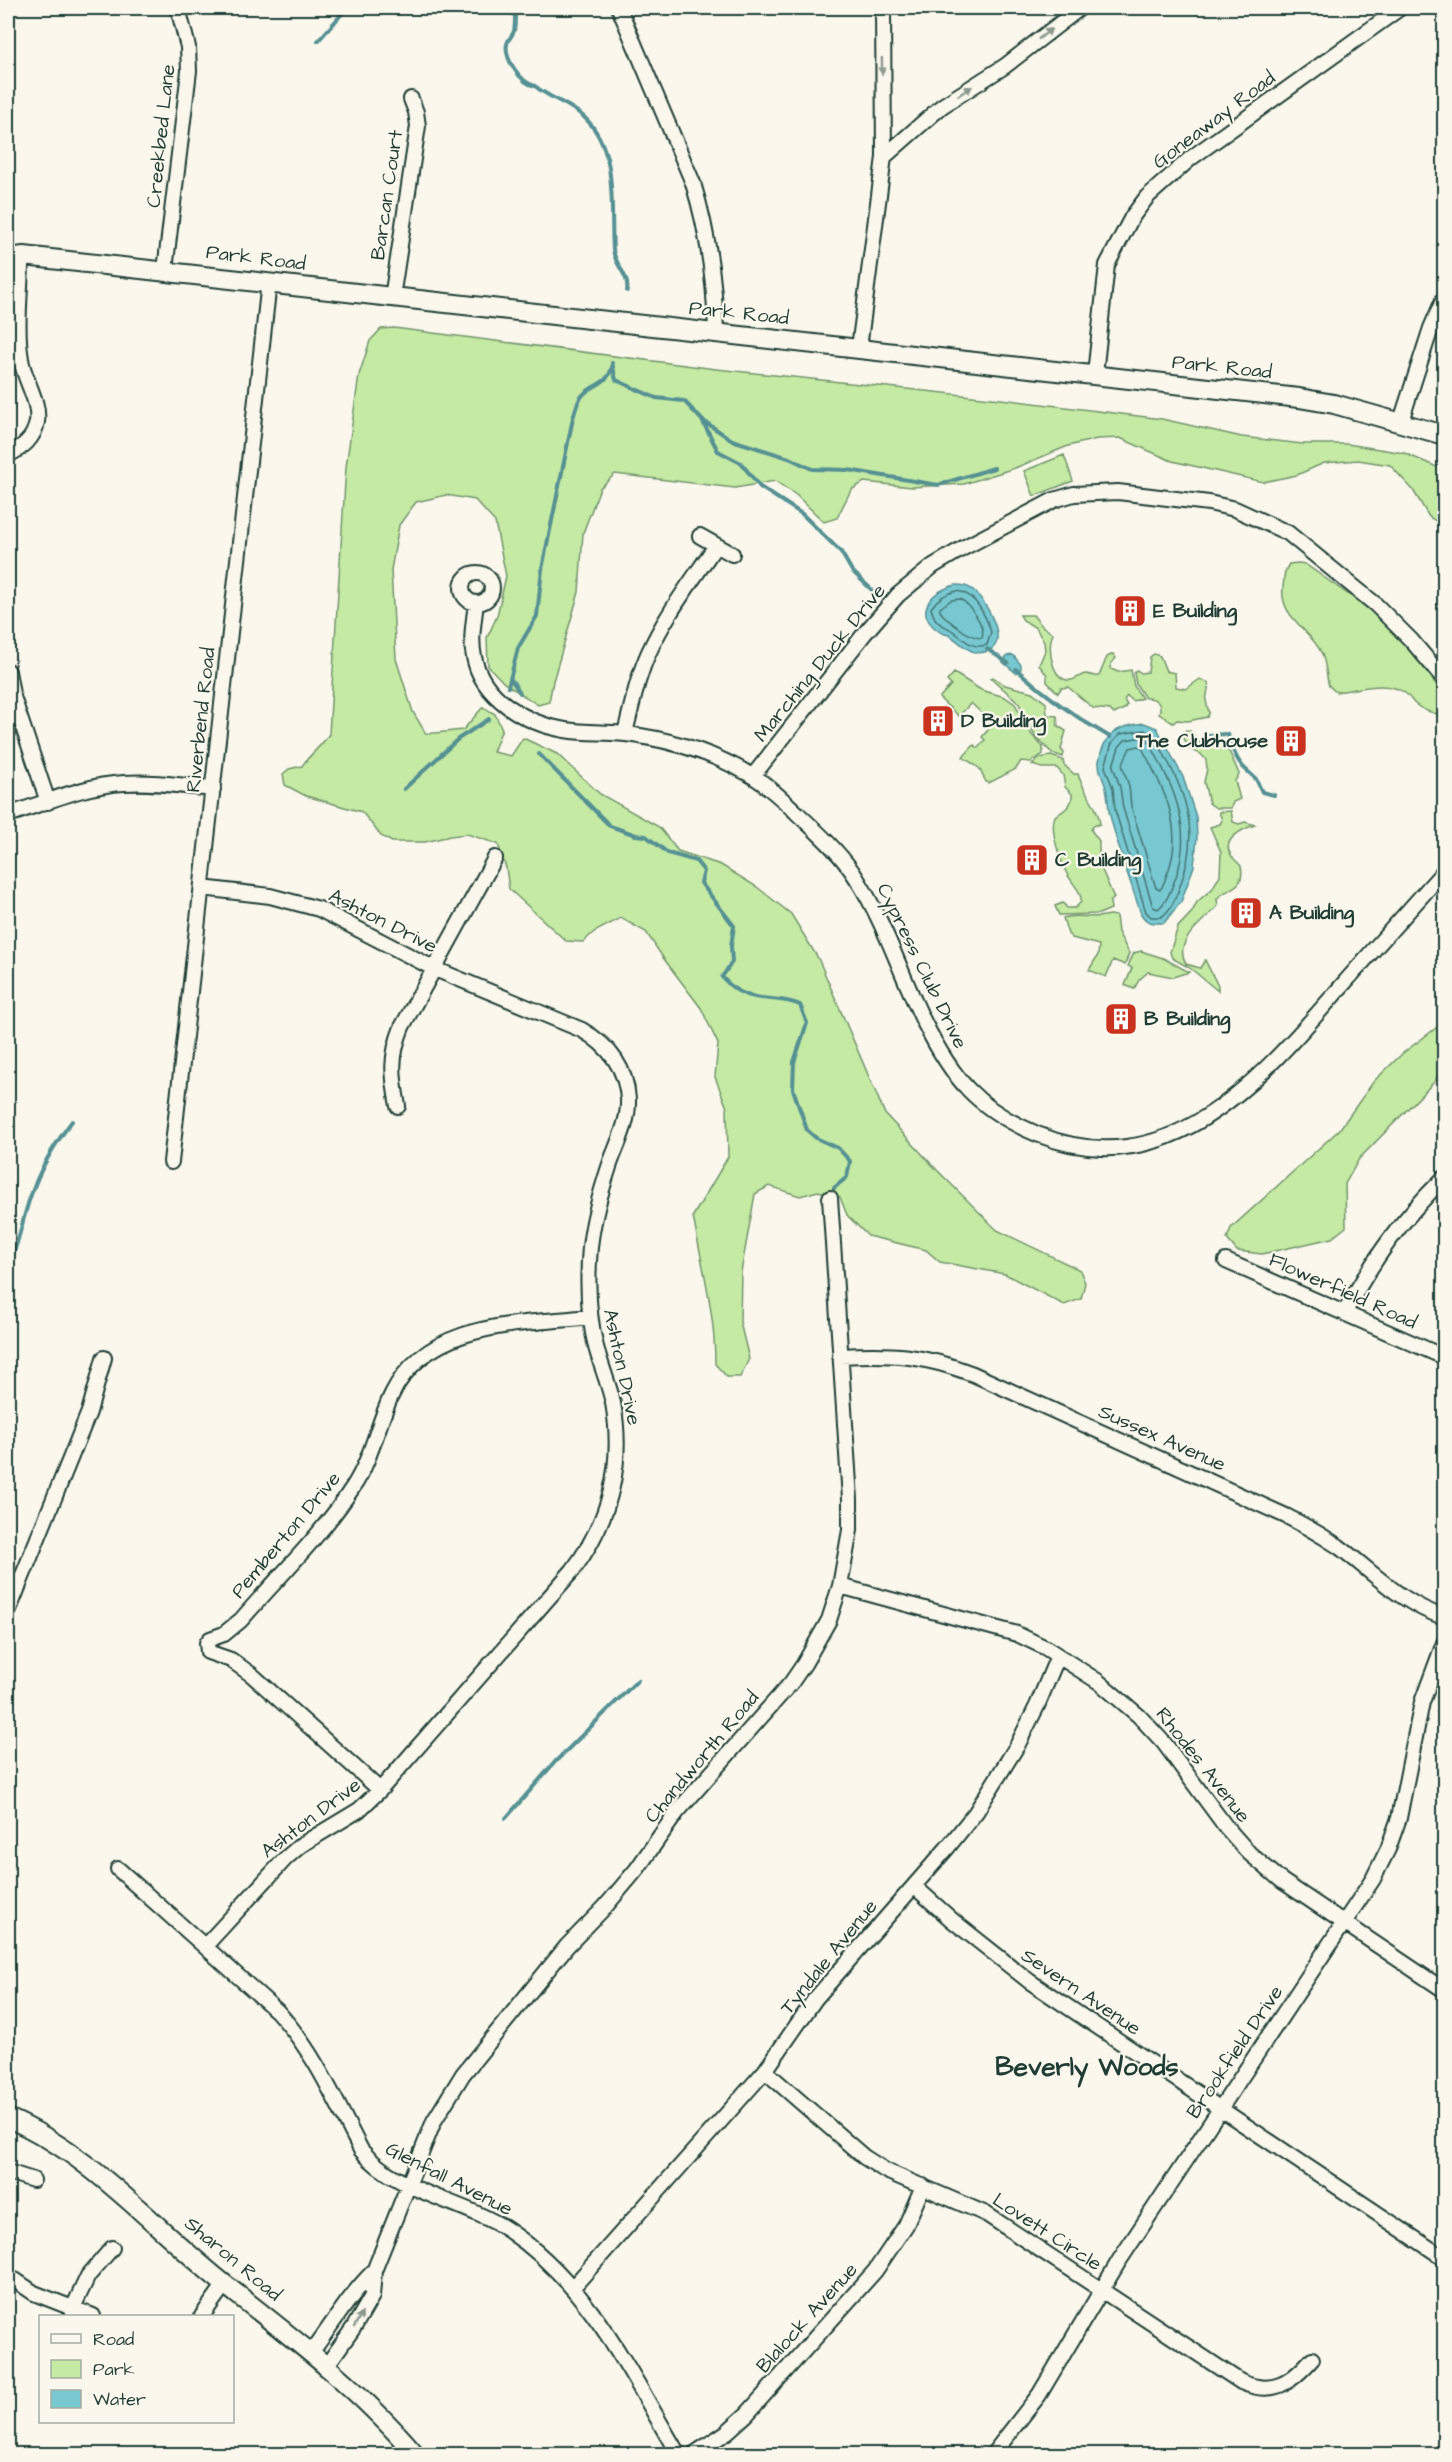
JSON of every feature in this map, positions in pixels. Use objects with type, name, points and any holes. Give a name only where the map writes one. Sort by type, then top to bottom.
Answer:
[{"type":"main road","name":"Park Road","points":[[8,248],[16,257],[165,270],[1299,398],[1401,422],[1444,437]]},
{"type":"main road","name":"Sharon Road","points":[[8,2118],[59,2145],[82,2162],[325,2367],[375,2411],[415,2454]]},
{"type":"street","name":"Creekbed Lane","points":[[165,270],[189,71],[188,47],[178,8]]},
{"type":"street","points":[[619,8],[693,183],[701,210],[715,299],[716,334]]},
{"type":"street","points":[[859,348],[884,157],[883,8]]},
{"type":"street","points":[[884,157],[942,106],[1005,66],[1080,8]]},
{"type":"street","name":"Goneaway Road","points":[[1095,374],[1107,265],[1132,217],[1147,197],[1191,158],[1400,8]]},
{"type":"street","name":"Barcan Court","points":[[392,297],[418,126],[411,99]]},
{"type":"street","points":[[8,455],[29,441],[35,430],[37,419],[36,407],[26,382],[20,352],[21,266],[16,257]]},
{"type":"street","name":"Riverbend Road","points":[[171,1162],[269,282]]},
{"type":"street","points":[[1401,422],[1431,328],[1444,298]]},
{"type":"street","name":"Marching Duck Drive","points":[[753,777],[897,595],[933,566],[964,547],[1054,500],[1074,494],[1118,492],[1209,503],[1235,509],[1288,533],[1375,604],[1412,640],[1444,679]]},
{"type":"street","points":[[700,536],[732,554]]},
{"type":"street","points":[[625,733],[637,685],[648,654],[663,625],[716,545]]},
{"type":"street","name":"Cypress Club Drive","points":[[476,603],[472,642],[478,671],[485,685],[512,709],[564,730],[625,733],[671,742],[702,753],[753,777],[823,838],[856,877],[872,905],[940,1053],[961,1084],[986,1105],[1020,1126],[1049,1138],[1097,1148],[1132,1147],[1187,1130],[1215,1114],[1260,1075],[1295,1040],[1444,871]]},
{"type":"street","points":[[8,671],[12,694],[48,802]]},
{"type":"street","points":[[8,815],[98,787],[123,783],[213,789]]},
{"type":"street","points":[[398,1106],[393,1079],[395,1045],[402,1027],[495,858]]},
{"type":"street","name":"Ashton Drive","points":[[202,888],[270,896],[319,909],[435,969],[582,1030],[605,1046],[619,1067],[626,1083],[627,1117],[595,1213],[589,1261],[591,1317],[596,1346],[612,1400],[617,1430],[612,1493],[595,1537],[573,1570],[380,1790],[359,1810],[301,1845],[286,1858],[205,1946]]},
{"type":"street","points":[[1345,1312],[1374,1259],[1395,1229],[1444,1178]]},
{"type":"street","name":"Chandworth Road","points":[[325,2367],[354,2327],[372,2296],[374,2271],[408,2184],[434,2121],[463,2074],[567,1946],[605,1907],[637,1869],[677,1812],[790,1683],[829,1620],[848,1551],[850,1499],[830,1198]]},
{"type":"street","name":"Flowerfield Road","points":[[1226,1261],[1444,1357]]},
{"type":"street","name":"Pemberton Drive","points":[[380,1790],[252,1675],[231,1660],[208,1652],[207,1643],[210,1639],[224,1634],[241,1620],[341,1504],[366,1464],[392,1394],[416,1362],[439,1345],[466,1333],[591,1317]]},
{"type":"street","name":"Sussex Avenue","points":[[840,1356],[899,1354],[941,1362],[973,1374],[1286,1516],[1313,1530],[1338,1547],[1406,1600],[1444,1617]]},
{"type":"street","points":[[8,1612],[89,1412],[104,1358]]},
{"type":"street","name":"Rhodes Avenue","points":[[840,1586],[1017,1634],[1099,1682],[1139,1716],[1176,1757],[1226,1827],[1261,1864],[1444,1990]]},
{"type":"street","name":"Brookfield Drive","points":[[993,2454],[1039,2394],[1101,2290],[1373,1879],[1388,1849],[1399,1818],[1422,1702],[1444,1643]]},
{"type":"street","name":"Tyndale Avenue","points":[[573,2287],[765,2071],[815,1999],[976,1812],[1002,1772],[1037,1706],[1058,1656]]},
{"type":"street","name":"Glenfall Avenue","points":[[118,1869],[277,2011],[294,2029],[309,2051],[361,2150],[380,2169],[508,2230],[573,2287],[609,2338],[678,2454]]},
{"type":"street","name":"Severn Avenue","points":[[914,1886],[952,1920],[1029,1981],[1444,2258]]},
{"type":"street","name":"Lovett Circle","points":[[765,2071],[864,2157],[886,2171],[986,2214],[1241,2382],[1253,2387],[1270,2388],[1282,2385],[1302,2371],[1312,2359]]},
{"type":"street","points":[[8,2172],[33,2180]]},
{"type":"street","name":"Blalock Avenue","points":[[694,2454],[727,2432],[747,2414],[875,2271],[906,2224],[922,2186]]},
{"type":"street","points":[[72,2310],[88,2276],[112,2248]]},
{"type":"street","name":"Chandworth Road","points":[[310,2354],[344,2309],[357,2287],[374,2271]]},
{"type":"street","points":[[15,2280],[34,2294],[90,2315]]},
{"type":"street","points":[[203,2315],[225,2284]]},
{"type":"green space","points":[[394,328],[716,369],[1001,399],[1162,419],[1242,437],[1303,444],[1347,444],[1404,453],[1444,470],[1444,526],[1429,517],[1413,490],[1390,465],[1358,460],[1324,463],[1297,475],[1263,482],[1172,461],[1120,438],[1097,439],[1068,446],[1015,468],[964,484],[912,487],[864,482],[851,490],[837,518],[824,522],[796,495],[775,481],[735,488],[615,474],[600,488],[583,533],[579,592],[549,702],[538,705],[504,683],[488,666],[487,638],[497,616],[506,576],[495,522],[475,500],[446,495],[416,502],[399,525],[391,570],[396,659],[413,712],[426,734],[463,730],[483,707],[495,714],[502,729],[493,752],[511,756],[523,738],[557,754],[600,794],[659,827],[678,851],[721,865],[757,887],[791,914],[818,958],[885,1114],[997,1230],[1080,1270],[1085,1283],[1081,1299],[1064,1305],[1005,1274],[940,1262],[926,1250],[868,1236],[847,1215],[840,1197],[818,1191],[800,1196],[769,1186],[755,1194],[741,1272],[740,1322],[749,1359],[740,1377],[727,1377],[715,1364],[710,1308],[693,1216],[728,1157],[727,1108],[715,1077],[718,1044],[701,1008],[646,932],[621,918],[594,932],[583,942],[566,941],[509,889],[506,868],[498,844],[467,834],[425,842],[392,842],[381,836],[362,812],[306,796],[285,785],[283,774],[289,769],[302,766],[329,734],[346,467],[359,375],[370,341],[381,329]]},
{"type":"green space","points":[[1064,455],[1073,481],[1034,496],[1024,471]]},
{"type":"green space","points":[[1289,564],[1305,564],[1373,612],[1410,649],[1444,695],[1444,713],[1441,715],[1424,710],[1405,693],[1389,687],[1372,686],[1336,692],[1329,686],[1322,654],[1311,637],[1291,615],[1283,598],[1286,569]]},
{"type":"green space","points":[[1020,615],[1033,615],[1053,634],[1050,645],[1052,660],[1057,673],[1062,678],[1070,680],[1085,674],[1099,676],[1107,657],[1113,654],[1116,658],[1111,664],[1111,669],[1118,672],[1131,670],[1134,686],[1142,698],[1133,701],[1127,696],[1124,700],[1126,708],[1114,714],[1110,710],[1093,708],[1068,687],[1061,688],[1058,693],[1047,682],[1047,675],[1039,665],[1045,651],[1044,642],[1036,628],[1023,620]]},
{"type":"green space","points":[[1154,654],[1160,656],[1166,671],[1175,673],[1176,687],[1186,689],[1200,679],[1209,683],[1206,701],[1209,713],[1207,717],[1188,721],[1177,720],[1173,723],[1159,714],[1160,707],[1157,702],[1145,698],[1136,684],[1134,673],[1137,670],[1141,673],[1148,672],[1150,657]]},
{"type":"green space","points":[[954,673],[981,690],[1005,697],[1015,704],[1032,735],[1043,747],[1043,754],[1031,762],[1021,761],[1016,769],[989,783],[986,782],[979,768],[963,757],[974,745],[978,748],[985,740],[982,737],[993,724],[971,703],[959,716],[939,698],[951,685],[947,681]]},
{"type":"green space","points":[[991,678],[1005,685],[1032,692],[1046,703],[1047,715],[1057,716],[1058,726],[1066,731],[1061,749],[1064,753],[1063,757],[1052,753],[1036,737],[1018,702]]},
{"type":"green space","points":[[1186,730],[1190,731],[1203,746],[1220,743],[1230,753],[1239,774],[1235,781],[1240,799],[1233,802],[1231,808],[1216,808],[1209,803],[1204,782],[1207,769],[1206,760],[1201,754],[1189,749],[1182,734]]},
{"type":"green space","points":[[1051,756],[1063,760],[1064,765],[1074,774],[1078,774],[1099,817],[1100,824],[1093,826],[1091,830],[1099,841],[1099,863],[1114,898],[1110,902],[1111,909],[1099,914],[1059,915],[1055,906],[1063,903],[1067,908],[1075,908],[1081,902],[1081,898],[1061,859],[1053,829],[1055,816],[1065,810],[1072,794],[1065,787],[1063,775],[1057,768],[1032,765],[1040,758]]},
{"type":"green space","points":[[1231,811],[1233,822],[1255,825],[1235,835],[1229,844],[1228,849],[1231,855],[1241,866],[1241,880],[1217,899],[1218,906],[1186,939],[1183,947],[1186,964],[1200,968],[1205,960],[1218,986],[1218,991],[1190,968],[1172,958],[1170,952],[1178,927],[1192,912],[1197,902],[1212,889],[1220,875],[1221,852],[1210,827],[1220,824],[1222,820],[1219,812]]},
{"type":"green space","points":[[1116,916],[1118,932],[1129,953],[1125,965],[1113,960],[1106,977],[1089,970],[1098,955],[1099,945],[1072,938],[1068,934],[1063,918]]},
{"type":"green space","points":[[1141,951],[1163,958],[1189,972],[1173,977],[1148,972],[1139,980],[1134,989],[1125,985],[1132,968],[1128,966],[1134,953]]},
{"type":"green space","points":[[1444,1022],[1444,1052],[1436,1080],[1359,1159],[1345,1184],[1346,1227],[1332,1238],[1262,1254],[1237,1251],[1227,1239],[1231,1228],[1339,1130],[1374,1081],[1403,1053]]},
{"type":"water","points":[[956,585],[973,590],[989,611],[997,638],[990,650],[978,653],[968,649],[949,635],[941,633],[927,617],[926,610],[932,597]]},
{"type":"water","points":[[1013,655],[1021,665],[1021,669],[1016,673],[1003,662],[1007,656]]},
{"type":"water","points":[[1144,723],[1157,728],[1183,777],[1196,817],[1197,838],[1194,866],[1181,902],[1164,923],[1153,923],[1141,914],[1116,837],[1099,765],[1101,751],[1109,737],[1127,726]]},
{"type":"waterway","points":[[318,41],[346,8]]},
{"type":"waterway","points":[[508,8],[515,16],[514,31],[508,42],[507,50],[515,70],[524,80],[585,118],[596,131],[603,146],[611,180],[613,249],[626,280],[627,291]]},
{"type":"waterway","points":[[612,363],[616,380],[656,398],[684,401],[702,420],[732,440],[789,458],[812,469],[848,470],[938,485],[994,468]]},
{"type":"waterway","points":[[508,687],[518,648],[537,616],[542,569],[576,407],[580,398],[603,381],[612,367]]},
{"type":"waterway","points":[[702,420],[718,451],[741,463],[760,487],[802,514],[841,552],[852,571],[872,590]]},
{"type":"waterway","points":[[987,649],[1008,663]]},
{"type":"waterway","points":[[1016,669],[1061,706],[1110,737]]},
{"type":"waterway","points":[[511,679],[520,693]]},
{"type":"waterway","points":[[404,789],[458,739],[489,719]]},
{"type":"waterway","points":[[1207,735],[1228,734],[1230,744],[1243,767],[1256,779],[1262,792],[1274,795]]},
{"type":"waterway","points":[[539,754],[610,826],[646,836],[668,853],[696,861],[704,871],[701,883],[734,926],[731,946],[732,962],[722,977],[728,983],[737,991],[747,995],[800,1005],[807,1023],[794,1062],[793,1089],[807,1130],[816,1138],[838,1148],[850,1161],[847,1177],[834,1188]]},
{"type":"waterway","points":[[8,1268],[38,1178],[51,1152],[72,1121]]},
{"type":"waterway","points":[[506,1818],[555,1762],[638,1680]]},
{"type":"place","name":"E Building","points":[[1130,611]]},
{"type":"place","name":"D Building","points":[[938,721]]},
{"type":"place","name":"The Clubhouse","points":[[1291,741]]},
{"type":"place","name":"C Building","points":[[1032,860]]},
{"type":"place","name":"A Building","points":[[1246,913]]},
{"type":"place","name":"B Building","points":[[1121,1019]]},
{"type":"district","name":"Beverly Woods","points":[[1087,2067]]}]
